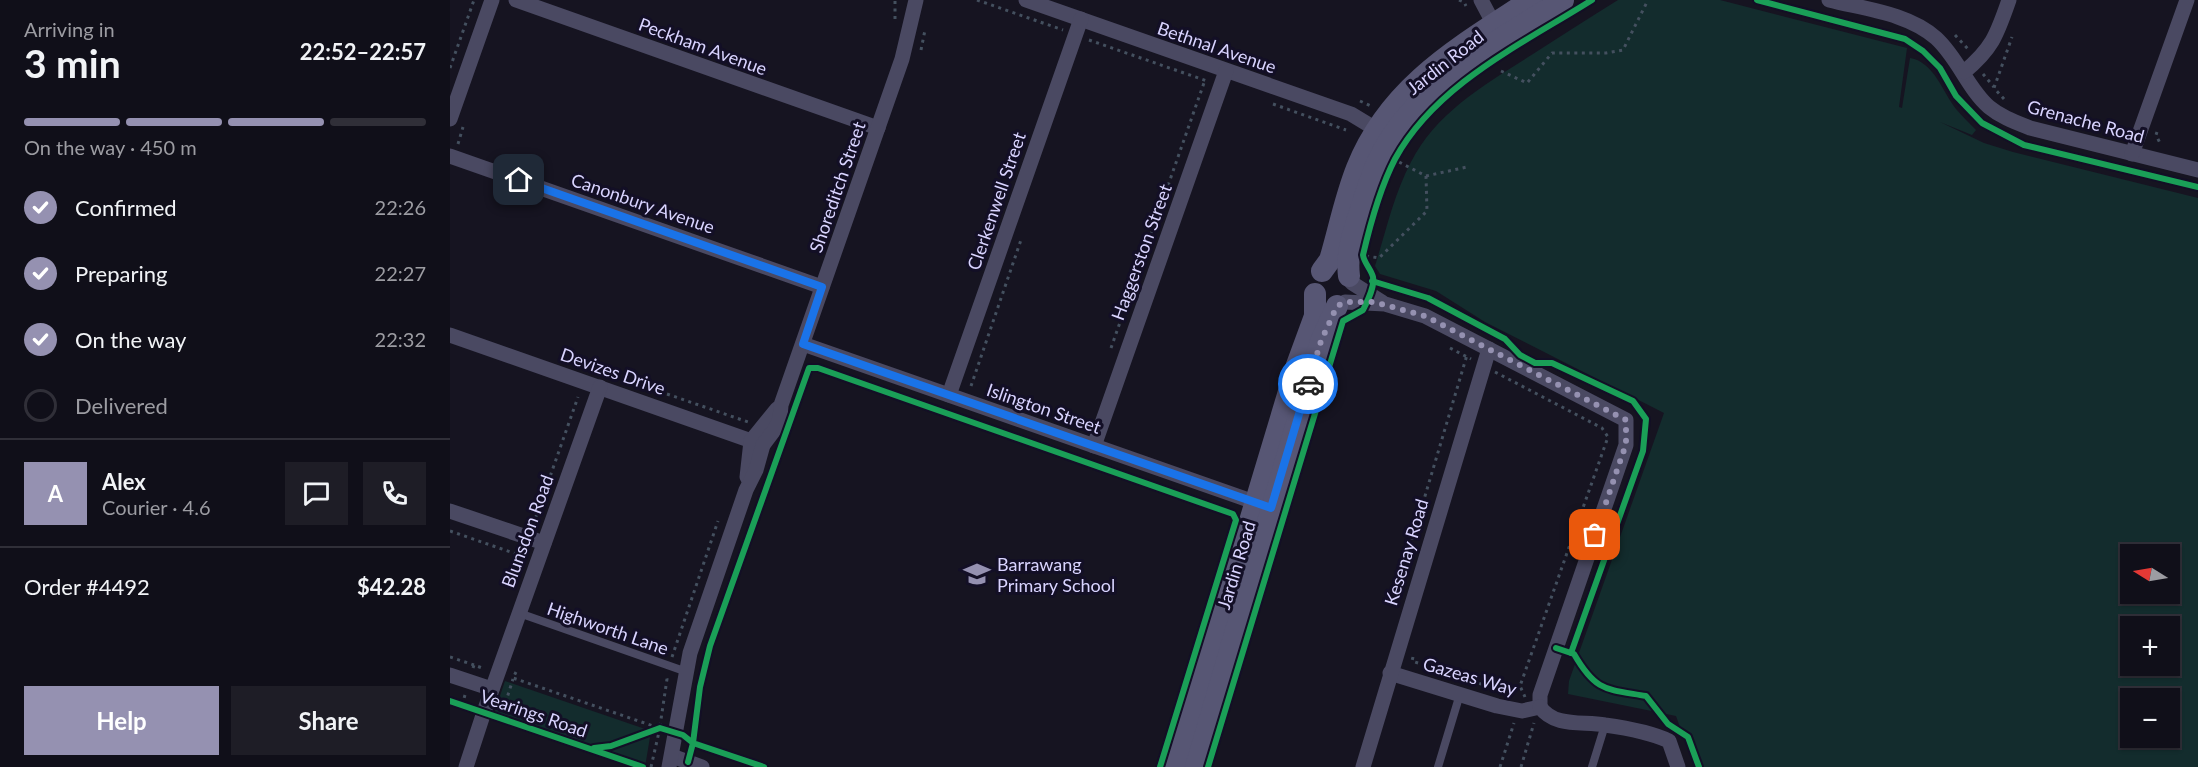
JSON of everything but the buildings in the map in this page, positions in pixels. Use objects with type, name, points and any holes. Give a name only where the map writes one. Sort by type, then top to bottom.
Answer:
[{"type":"street","points":[[450,119],[492,0]]},
{"type":"street","name":"Peckham Avenue","points":[[516,0],[878,128]]},
{"type":"street","name":"Bethnal Avenue","points":[[1026,0],[1351,114],[1391,145]]},
{"type":"street","points":[[1482,0],[1498,32]]},
{"type":"street","name":"Jardin Road","points":[[1498,32],[1531,0]]},
{"type":"street","name":"Jardin Road","points":[[1176,767],[1263,505],[1321,341],[1353,276],[1348,250],[1366,193],[1382,153],[1391,145],[1402,96],[1425,73],[1498,32],[1563,0]]},
{"type":"street","name":"Grenache Road","points":[[1829,0],[1855,3],[1904,19],[1934,37],[1964,72],[1988,106],[2005,118],[2030,128],[2198,170]]},
{"type":"street","points":[[1964,72],[1988,50],[1996,37],[2009,0]]},
{"type":"street","points":[[2132,154],[2187,0]]},
{"type":"street","name":"Shoreditch Street","points":[[670,762],[698,627],[746,490],[752,441],[780,419],[781,405],[902,59],[913,5]]},
{"type":"street","name":"Clerkenwell Street","points":[[949,395],[1081,20]]},
{"type":"street","name":"Haggerston Street","points":[[1094,446],[1226,71]]},
{"type":"street","name":"Jardin Road","points":[[1196,767],[1297,365],[1316,316],[1315,282],[1330,260],[1357,168],[1391,145]]},
{"type":"street","name":"Canonbury Avenue","points":[[450,156],[822,287]]},
{"type":"street","points":[[1322,271],[1333,268],[1345,272],[1353,276],[1385,304],[1425,316],[1626,420],[1626,444],[1540,695],[1529,709]]},
{"type":"street","points":[[1315,294],[1326,305],[1353,276]]},
{"type":"street","name":"Devizes Drive","points":[[450,335],[752,441]]},
{"type":"street","name":"Islington Street","points":[[803,344],[1263,505]]},
{"type":"street","name":"Kesenay Road","points":[[1363,767],[1489,349]]},
{"type":"street","name":"Blunsdon Road","points":[[466,767],[483,712],[600,387]]},
{"type":"street","points":[[450,511],[544,543]]},
{"type":"street","name":"Gazeas Way","points":[[1390,673],[1460,694],[1529,709],[1568,723],[1605,725],[1656,735],[1669,741],[1678,767]]},
{"type":"street","name":"Vearings Road","points":[[450,675],[492,689]]},
{"type":"street","points":[[670,762],[702,767]]},
{"type":"lane","name":"Highworth Lane","points":[[519,613],[687,672]]},
{"type":"lane","points":[[1438,767],[1460,694]]},
{"type":"lane","points":[[1592,767],[1605,725]]},
{"type":"path","points":[[450,68],[474,0]]},
{"type":"path","points":[[894,27],[895,0]]},
{"type":"path","points":[[1460,0],[1464,2],[1467,9]]},
{"type":"path","points":[[1500,69],[1527,83],[1552,53],[1623,50],[1648,0]]},
{"type":"path","points":[[1994,88],[2014,33]]},
{"type":"path","points":[[1965,46],[1971,42]]},
{"type":"path","points":[[1111,348],[1205,80]]},
{"type":"path","points":[[1391,145],[1391,168]]},
{"type":"path","points":[[1353,276],[1374,259],[1379,258],[1424,216],[1427,205],[1426,176],[1391,145]]},
{"type":"path","points":[[1426,176],[1467,167]]},
{"type":"path","points":[[1397,590],[1472,340]]},
{"type":"path","points":[[1415,650],[1412,661],[1509,693],[1520,686],[1608,437],[1602,428],[1448,346]]},
{"type":"path","points":[[751,423],[748,422],[752,441]]},
{"type":"path","points":[[651,767],[677,638],[720,516]]},
{"type":"path","points":[[450,531],[522,556]]},
{"type":"path","points":[[450,657],[474,665]]},
{"type":"path","points":[[517,668],[513,678],[668,730]]},
{"type":"path","points":[[661,671],[668,679]]},
{"type":"path","points":[[1520,686],[1529,709],[1521,767]]},
{"type":"path","points":[[1500,767],[1529,709]]},
{"type":"path","points":[[645,734],[660,728]]},
{"type":"path","points":[[588,747],[611,746]]},
{"type":"green space","points":[[1618,0],[1720,0],[1907,48],[1899,107],[1902,108],[1910,58],[1925,65],[1931,71],[1956,109],[1976,130],[1972,135],[1940,122],[1984,143],[2198,198],[2198,767],[1694,767],[1676,716],[1568,694],[1569,681],[1664,413],[1485,322],[1436,291],[1380,274],[1375,266],[1405,174],[1422,144],[1448,114],[1498,76]]},
{"type":"green space","points":[[505,681],[651,731],[645,767],[636,767],[493,717]]},
{"type":"cycle path","points":[[1208,767],[1343,321],[1363,310],[1372,290],[1373,277],[1363,255],[1376,206],[1395,159],[1412,132],[1457,87],[1510,50],[1592,0]]},
{"type":"cycle path","points":[[1757,0],[1905,39],[1923,51],[1940,68],[1956,96],[1982,123],[2024,145],[2198,187]]},
{"type":"cycle path","points":[[1372,281],[1428,298],[1505,339],[1520,355],[1535,363],[1552,363],[1633,401],[1646,419],[1643,451],[1571,653]]},
{"type":"cycle path","points":[[764,767],[693,743],[700,687],[710,646],[809,368],[818,368],[1233,514],[1236,520],[1160,767]]},
{"type":"cycle path","points":[[1556,648],[1574,654],[1589,676],[1603,687],[1646,696],[1668,724],[1688,737],[1699,767]]},
{"type":"cycle path","points":[[450,701],[643,767]]},
{"type":"cycle path","points":[[594,748],[611,746],[660,728],[683,735],[693,743],[688,762]]},
{"type":"way so far","points":[[1308,384],[1327,324],[1337,306],[1346,302],[1374,302],[1425,316],[1626,420],[1626,444],[1595,535]]},
{"type":"place","name":"Barrawang Primary School","points":[[977,574]]},
{"type":"route","points":[[519,180],[822,287],[803,344],[1271,508],[1308,384]]}]
